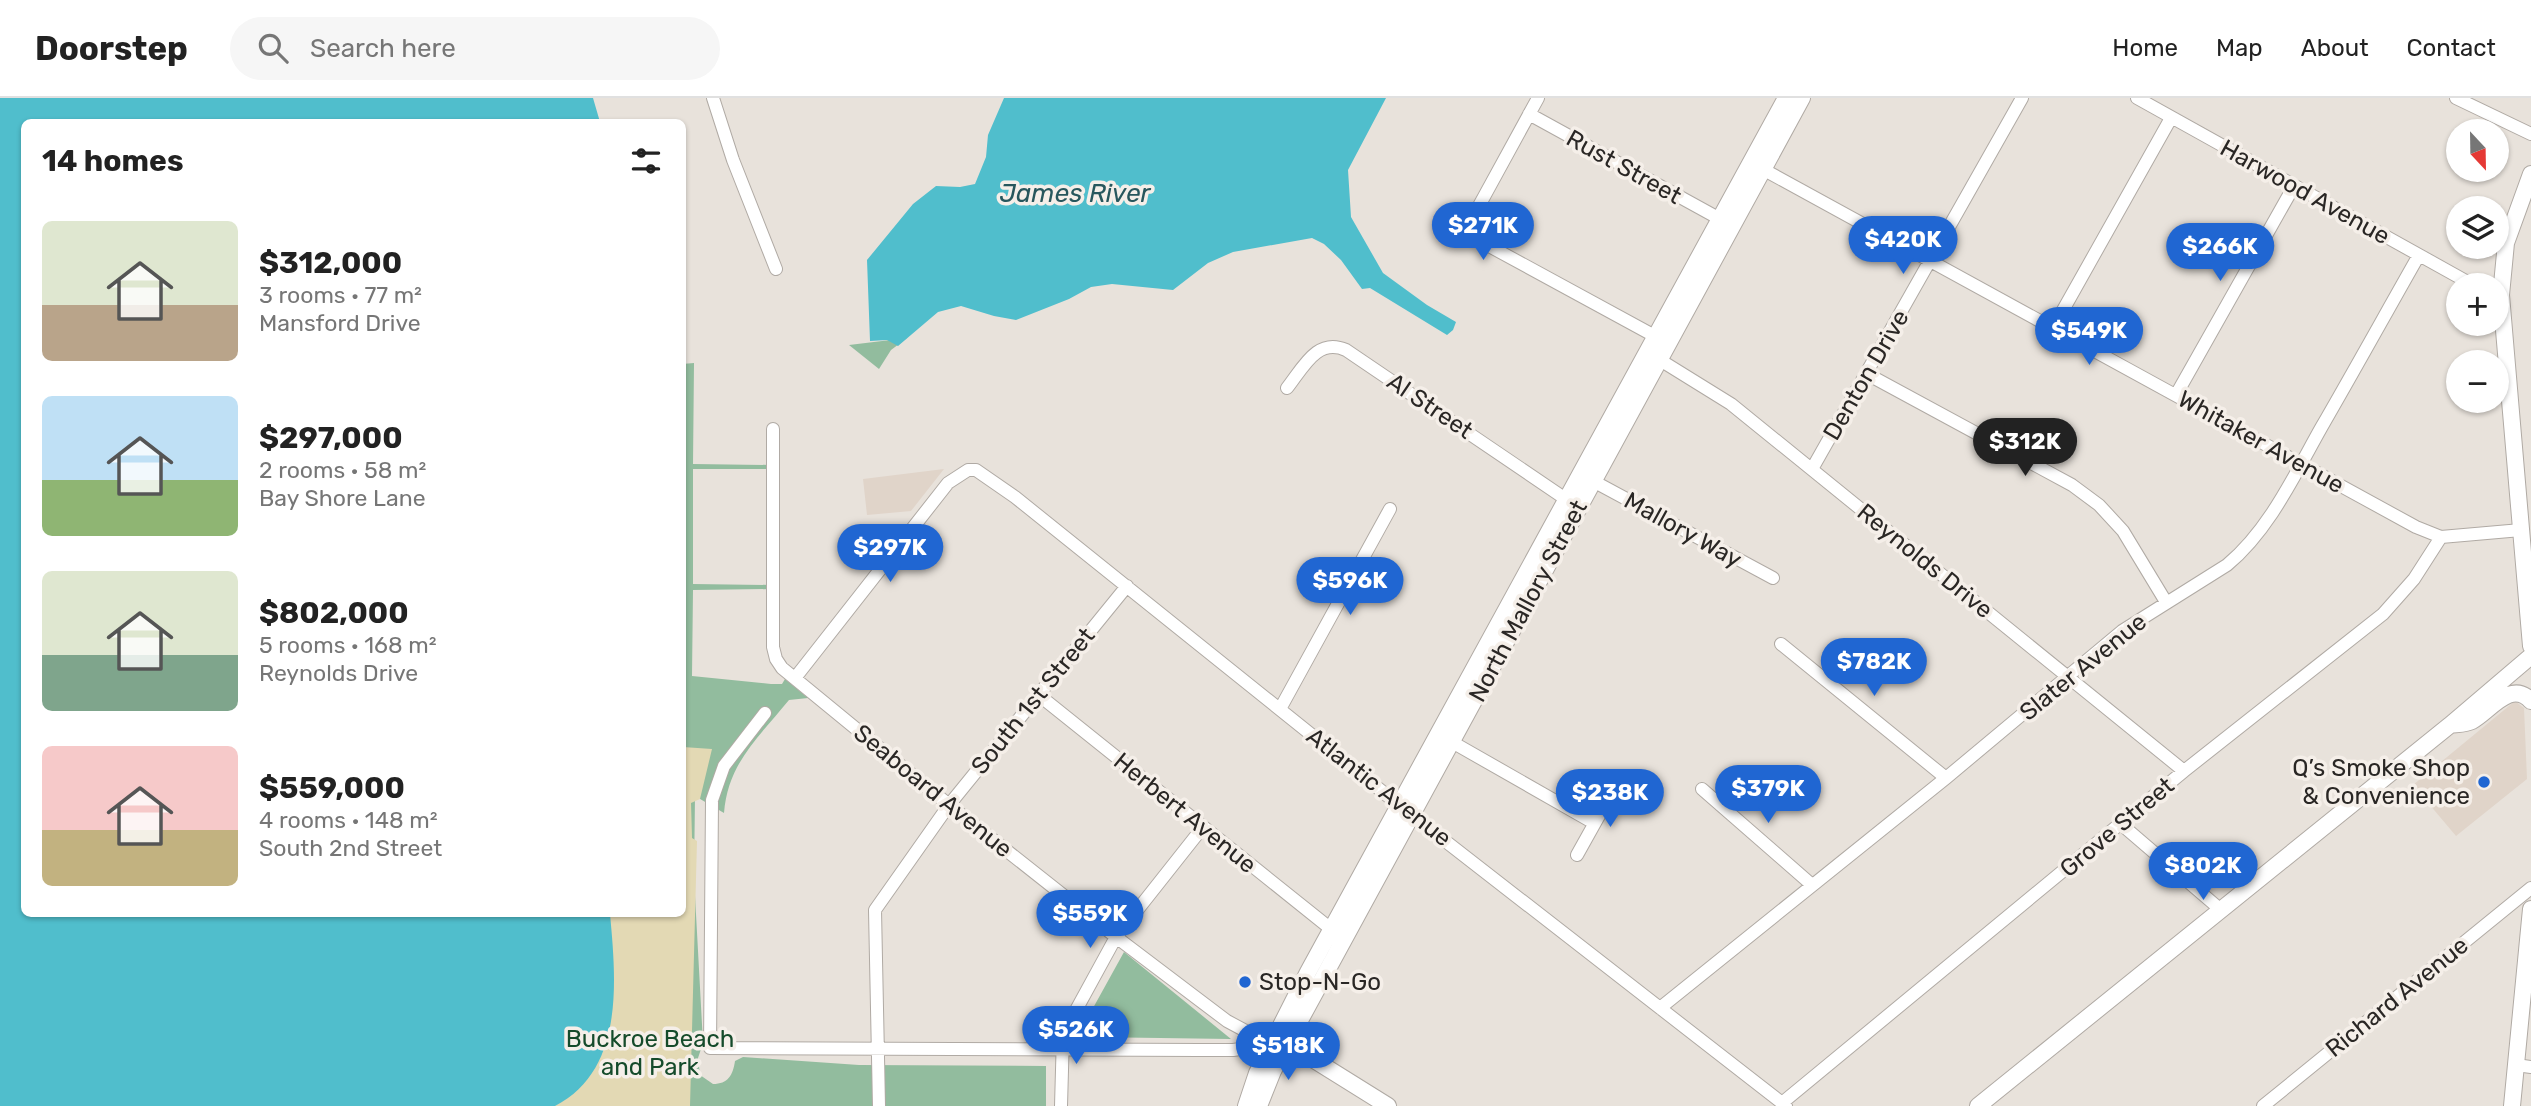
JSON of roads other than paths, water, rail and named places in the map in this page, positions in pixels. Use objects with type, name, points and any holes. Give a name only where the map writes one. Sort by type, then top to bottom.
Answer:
[{"type":"main road","name":"North Mallory Street","points":[[1246,1106],[1256,1073],[1278,1045],[1757,166],[1786,98]]},
{"type":"main road","name":"North Mallory Street","points":[[1259,1106],[1273,1071],[1278,1045],[1331,929],[1406,809],[1452,742],[1572,503],[1593,481],[1660,360],[1662,340],[1720,219],[1802,98]]},
{"type":"main road","points":[[2502,273],[2506,243],[2531,174]]},
{"type":"main road","points":[[2503,336],[2531,646]]},
{"type":"main road","points":[[1978,1106],[2450,725],[2531,656]]},
{"type":"main road","points":[[2450,725],[2470,723],[2501,698],[2512,693],[2523,695],[2531,701]]},
{"type":"main road","points":[[2511,1106],[2524,1066],[2531,909]]},
{"type":"main road","name":"Seaboard Avenue","points":[[1278,1045],[1303,1052],[1388,1106]]},
{"type":"street","points":[[713,98],[733,160],[776,269]]},
{"type":"street","points":[[1538,98],[1474,215],[1471,230],[1474,236],[1662,340]]},
{"type":"street","name":"Denton Drive","points":[[1812,469],[2022,98]]},
{"type":"street","name":"Harwood Avenue","points":[[2137,98],[2451,273]]},
{"type":"street","points":[[2456,98],[2531,134]]},
{"type":"street","name":"Rust Street","points":[[1529,114],[1720,219]]},
{"type":"street","points":[[2053,328],[2171,118]]},
{"type":"street","name":"Whitaker Avenue","points":[[1757,166],[2416,527],[2441,537]]},
{"type":"street","points":[[2176,395],[2294,186]]},
{"type":"street","name":"Slater Avenue","points":[[1660,1008],[1946,778],[2122,631],[2241,554],[2263,527],[2301,464],[2419,255]]},
{"type":"street","name":"Al Street","points":[[1287,388],[1318,350],[1337,346],[1572,503]]},
{"type":"street","name":"Reynolds Drive","points":[[1660,360],[1731,404],[2184,771]]},
{"type":"street","points":[[1867,374],[2071,485],[2099,505],[2123,531],[2166,602]]},
{"type":"street","name":"Seaboard Avenue","points":[[773,429],[772,647],[779,664],[949,805],[1116,937],[1227,1021],[1278,1045]]},
{"type":"street","name":"Atlantic Avenue","points":[[795,678],[948,483],[972,469],[984,473],[1784,1105]]},
{"type":"street","name":"Mallory Way","points":[[1593,481],[1773,578]]},
{"type":"street","points":[[1280,709],[1390,509]]},
{"type":"street","points":[[2441,537],[2521,530]]},
{"type":"street","name":"Grove Street","points":[[1784,1105],[2184,771],[2383,614],[2414,579],[2441,537]]},
{"type":"street","name":"South 1st Street","points":[[879,1106],[876,911],[949,805],[1127,586]]},
{"type":"street","points":[[1781,644],[1946,778]]},
{"type":"street","name":"Herbert Avenue","points":[[1040,696],[1331,929]]},
{"type":"street","points":[[765,713],[724,766],[712,800],[710,1048],[1233,1050],[1278,1045]]},
{"type":"street","points":[[1452,742],[1594,823]]},
{"type":"street","points":[[1577,855],[1615,787]]},
{"type":"street","points":[[1703,789],[1812,885]]},
{"type":"street","points":[[2122,825],[2221,910]]},
{"type":"street","points":[[1061,1106],[1063,1034],[1116,937],[1203,827]]},
{"type":"street","name":"Richard Avenue","points":[[2263,1106],[2531,888]]},
{"type":"water","points":[[0,98],[593,98],[599,119],[21,119],[21,917],[610,917],[614,994],[605,1047],[594,1070],[578,1090],[555,1106],[0,1106]]},
{"type":"water","name":"James River","points":[[1004,98],[1386,98],[1348,170],[1351,217],[1383,273],[1456,322],[1453,330],[1447,335],[1370,288],[1362,289],[1341,260],[1324,244],[1312,238],[1233,252],[1208,263],[1173,290],[1112,284],[1091,287],[1069,299],[1016,320],[961,306],[938,312],[898,346],[887,340],[870,341],[867,260],[913,204],[936,186],[960,187],[975,184],[986,157],[988,135]]},
{"type":"place","name":"Q’s Smoke Shop & Convenience","points":[[2484,782]]},
{"type":"place","name":"Stop-N-Go","points":[[1245,982]]},
{"type":"park label","name":"Buckroe Beach and Park","points":[[650,1053]]}]
